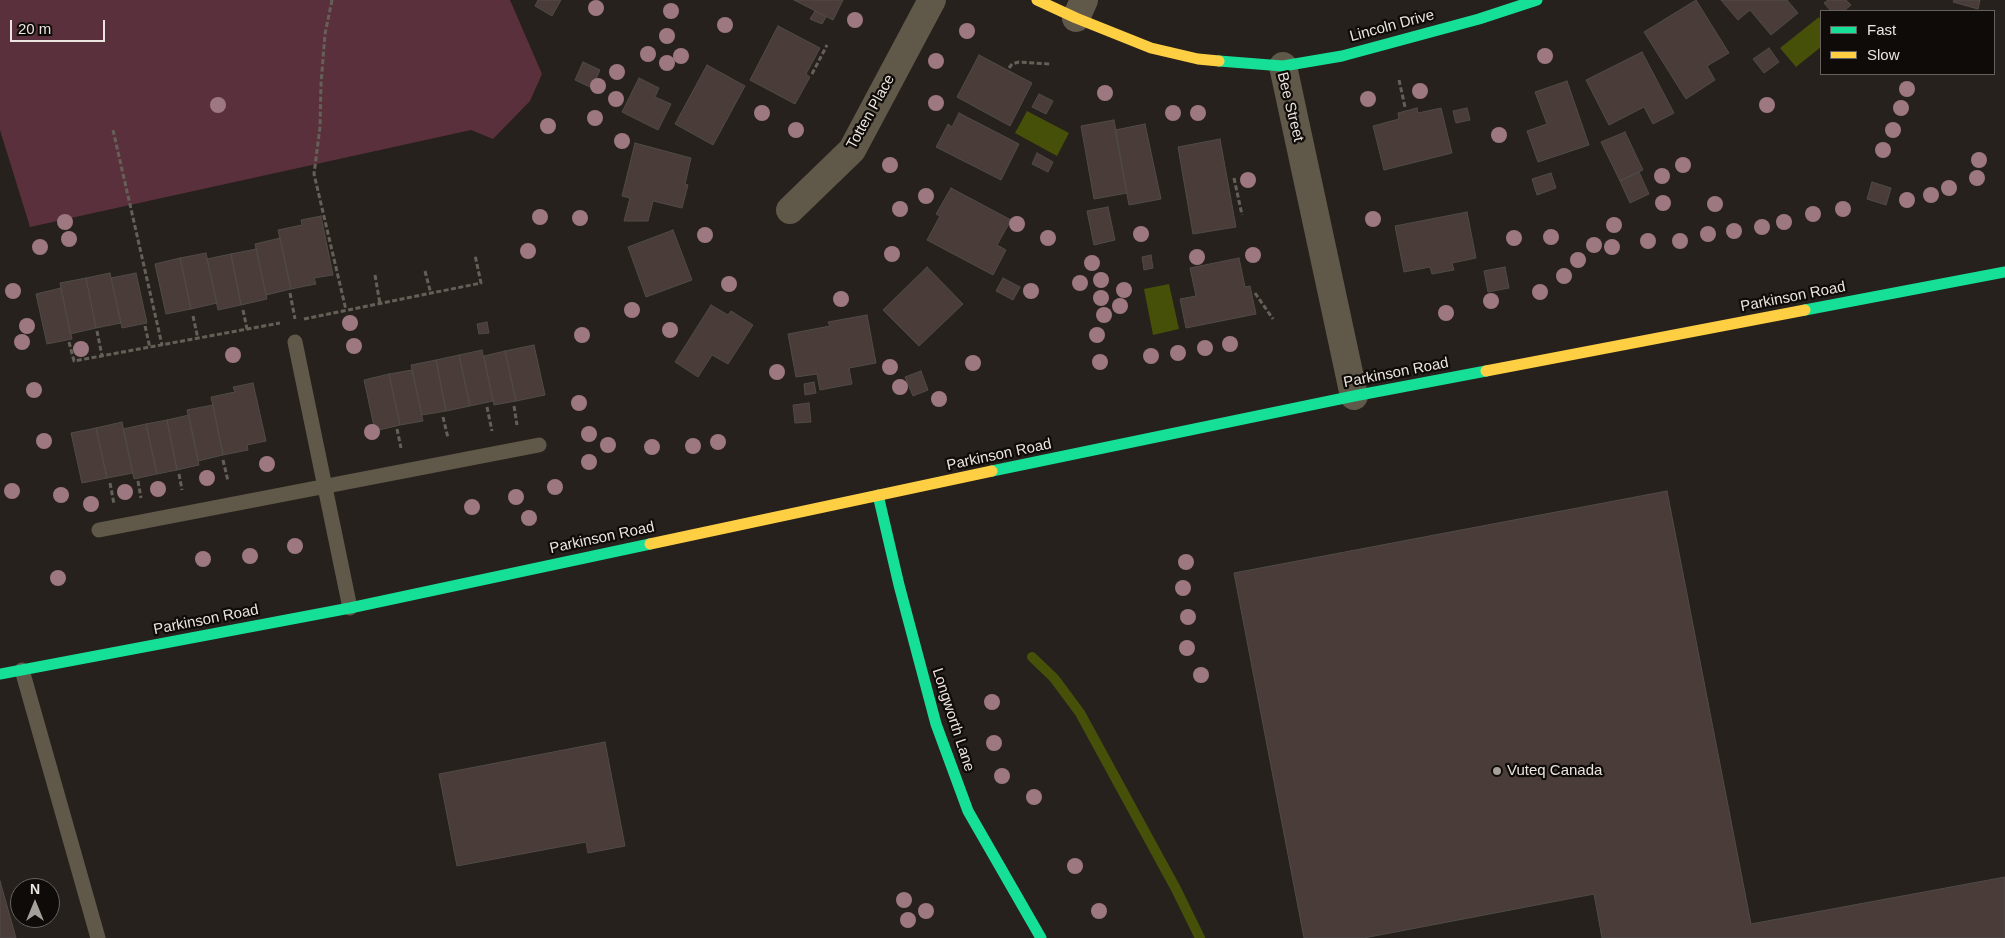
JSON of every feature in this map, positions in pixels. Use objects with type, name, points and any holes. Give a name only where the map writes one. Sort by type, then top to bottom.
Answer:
[{"type":"main road","name":"Bee Street","points":[[1038,0],[1080,9],[1139,45],[1170,53],[1226,62],[1283,66]]},
{"type":"main road","name":"Lincoln Drive","points":[[1283,66],[1342,56],[1537,0]]},
{"type":"main road","name":"Parkinson Road","points":[[0,674],[350,608],[1354,396],[2005,272]]},
{"type":"main road","name":"Longworth Lane","points":[[878,495],[936,724],[968,811],[1041,938]]},
{"type":"street","name":"Totten Place","points":[[790,210],[852,150],[932,0]]},
{"type":"street","name":"Bee Street","points":[[1283,66],[1354,396]]},
{"type":"lane","points":[[295,342],[350,608]]},
{"type":"lane","points":[[99,530],[539,445]]},
{"type":"lane","points":[[22,670],[98,938]]},
{"type":"path","points":[[332,0],[325,34],[320,127],[314,174],[346,310]]},
{"type":"path","points":[[812,74],[827,45]]},
{"type":"path","points":[[1009,68],[1012,64],[1019,62],[1050,64]]},
{"type":"path","points":[[1399,80],[1405,107]]},
{"type":"path","points":[[113,130],[162,345]]},
{"type":"path","points":[[1234,178],[1242,215]]},
{"type":"path","points":[[425,271],[431,294]]},
{"type":"path","points":[[375,275],[380,304]]},
{"type":"path","points":[[290,293],[296,320]]},
{"type":"path","points":[[1255,293],[1273,319]]},
{"type":"path","points":[[243,310],[247,330]]},
{"type":"path","points":[[193,316],[198,339]]},
{"type":"path","points":[[145,326],[150,348]]},
{"type":"path","points":[[97,330],[102,356]]},
{"type":"path","points":[[69,342],[74,361]]},
{"type":"shaded area","points":[[0,0],[510,0],[542,74],[530,101],[493,139],[471,130],[30,227],[0,130]]},
{"type":"shaded area","points":[[1819,17],[1820,48],[1796,67],[1780,48]]},
{"type":"shaded area","points":[[1027,111],[1069,133],[1057,156],[1015,133]]},
{"type":"shaded area","points":[[1169,284],[1179,329],[1153,335],[1144,289]]},
{"type":"building","points":[[538,0],[561,0],[552,16],[535,6]]},
{"type":"building","points":[[794,0],[843,0],[833,20]]},
{"type":"building","points":[[1696,0],[1729,53],[1707,66],[1715,80],[1686,99],[1644,32]]},
{"type":"building","points":[[1721,0],[1787,0],[1798,13],[1771,35],[1750,10],[1738,20]]},
{"type":"building","points":[[1828,0],[1846,0],[1851,5],[1845,10],[1830,10],[1824,3]]},
{"type":"building","points":[[1954,0],[1980,0],[1978,9],[1953,2]]},
{"type":"building","points":[[815,11],[826,17],[822,24],[810,19]]},
{"type":"building","points":[[778,26],[820,48],[806,74],[810,77],[795,104],[750,80]]},
{"type":"building","points":[[1769,48],[1779,62],[1764,73],[1753,59]]},
{"type":"building","points":[[1642,52],[1674,113],[1653,124],[1644,107],[1609,125],[1586,80]]},
{"type":"building","points":[[979,55],[1032,83],[1010,126],[957,97]]},
{"type":"building","points":[[583,62],[600,70],[592,88],[575,80]]},
{"type":"building","points":[[707,65],[745,86],[713,145],[675,124]]},
{"type":"building","points":[[639,78],[659,88],[655,97],[671,104],[658,130],[622,112]]},
{"type":"building","points":[[1567,81],[1589,145],[1538,162],[1527,131],[1547,124],[1535,92]]},
{"type":"building","points":[[1039,94],[1053,101],[1046,114],[1032,107]]},
{"type":"building","points":[[1417,108],[1418,113],[1441,108],[1452,153],[1384,170],[1373,126],[1399,119],[1398,113]]},
{"type":"building","points":[[1467,108],[1470,120],[1456,123],[1453,111]]},
{"type":"building","points":[[959,113],[1019,144],[1001,180],[936,147],[948,124],[952,127]]},
{"type":"building","points":[[1114,120],[1127,193],[1094,199],[1081,126]]},
{"type":"building","points":[[1145,124],[1161,199],[1129,205],[1115,130]]},
{"type":"building","points":[[1625,132],[1643,170],[1620,181],[1601,142]]},
{"type":"building","points":[[1220,139],[1236,227],[1193,234],[1178,147]]},
{"type":"building","points":[[635,143],[691,158],[685,184],[688,185],[682,208],[653,201],[648,221],[624,221],[630,198],[622,196]]},
{"type":"building","points":[[1037,153],[1053,162],[1048,172],[1032,164]]},
{"type":"building","points":[[1639,172],[1649,194],[1630,203],[1620,181]]},
{"type":"building","points":[[1551,173],[1556,188],[1537,195],[1532,179]]},
{"type":"building","points":[[1872,182],[1891,188],[1886,205],[1867,199]]},
{"type":"building","points":[[951,188],[1011,220],[997,245],[1006,250],[993,275],[927,240],[940,216],[936,214]]},
{"type":"building","points":[[1108,207],[1115,240],[1094,245],[1087,211]]},
{"type":"building","points":[[1467,212],[1476,258],[1452,263],[1454,270],[1432,274],[1430,267],[1404,272],[1395,226]]},
{"type":"building","points":[[321,216],[333,275],[314,278],[316,284],[291,289],[278,230],[302,225],[301,220]]},
{"type":"building","points":[[673,230],[692,280],[646,297],[628,247]]},
{"type":"building","points":[[280,238],[291,289],[266,295],[255,244]]},
{"type":"building","points":[[256,249],[267,299],[241,305],[231,254]]},
{"type":"building","points":[[206,253],[217,303],[191,309],[180,258]]},
{"type":"building","points":[[231,254],[241,305],[218,310],[207,259]]},
{"type":"building","points":[[1151,255],[1153,268],[1144,270],[1142,257]]},
{"type":"building","points":[[180,258],[191,309],[166,314],[155,264]]},
{"type":"building","points":[[1239,258],[1245,287],[1250,286],[1256,314],[1186,328],[1180,299],[1196,296],[1190,268]]},
{"type":"building","points":[[927,267],[963,304],[919,346],[883,310]]},
{"type":"building","points":[[1505,267],[1509,288],[1488,292],[1484,271]]},
{"type":"building","points":[[110,273],[121,323],[96,328],[86,278]]},
{"type":"building","points":[[136,273],[147,323],[122,328],[111,278]]},
{"type":"building","points":[[86,278],[96,328],[70,334],[60,283]]},
{"type":"building","points":[[1003,278],[1020,287],[1013,300],[996,291]]},
{"type":"building","points":[[61,288],[72,339],[47,344],[36,294]]},
{"type":"building","points":[[711,305],[728,315],[731,311],[753,325],[728,364],[712,355],[698,377],[675,362]]},
{"type":"building","points":[[867,315],[876,363],[849,368],[852,384],[820,390],[817,374],[796,377],[788,334],[830,326],[828,322]]},
{"type":"building","points":[[487,322],[489,333],[479,334],[477,324]]},
{"type":"building","points":[[534,345],[545,395],[516,401],[505,351]]},
{"type":"building","points":[[482,350],[493,401],[470,406],[459,355]]},
{"type":"building","points":[[505,351],[516,401],[494,405],[484,356]]},
{"type":"building","points":[[459,355],[470,406],[446,411],[436,360]]},
{"type":"building","points":[[436,360],[446,411],[422,415],[411,365]]},
{"type":"building","points":[[412,370],[423,421],[400,425],[389,374]]},
{"type":"building","points":[[921,371],[928,390],[913,396],[905,377]]},
{"type":"building","points":[[389,374],[400,425],[375,431],[364,380]]},
{"type":"building","points":[[814,382],[816,393],[805,395],[804,384]]},
{"type":"building","points":[[253,383],[266,441],[247,445],[248,450],[223,455],[211,397],[235,392],[233,387]]},
{"type":"building","points":[[809,403],[811,422],[795,423],[793,405]]},
{"type":"building","points":[[213,405],[223,455],[198,461],[187,410]]},
{"type":"building","points":[[189,415],[199,465],[177,470],[167,420]]},
{"type":"building","points":[[167,420],[177,470],[157,474],[146,424]]},
{"type":"building","points":[[122,422],[133,473],[107,478],[96,428]]},
{"type":"building","points":[[146,424],[157,474],[134,479],[123,429]]},
{"type":"building","points":[[96,428],[107,478],[82,483],[71,433]]},
{"type":"building","name":"Vuteq Canada","points":[[1667,491],[1751,924],[2005,877],[2005,938],[1602,938],[1594,894],[1364,938],[1304,938],[1234,573]]},
{"type":"building","points":[[605,742],[625,846],[588,853],[586,842],[457,866],[439,774]]},
{"type":"building","points":[[0,881],[10,917],[10,928],[13,928],[16,938],[0,938]]},
{"type":"waterway","points":[[1032,657],[1054,678],[1080,713],[1176,889],[1200,938]]},
{"type":"traffic: fast","points":[[1219,61],[1283,66],[1342,56],[1479,19],[1537,0]]},
{"type":"traffic: fast","points":[[1805,310],[2005,272]]},
{"type":"traffic: fast","points":[[992,471],[1354,396],[1486,371]]},
{"type":"traffic: fast","points":[[878,495],[899,585],[936,724],[968,811],[1041,938]]},
{"type":"traffic: fast","points":[[0,674],[350,608],[650,544]]},
{"type":"traffic: slow","points":[[1037,0],[1151,48],[1198,59],[1219,61]]},
{"type":"traffic: slow","points":[[1486,371],[1805,310]]},
{"type":"traffic: slow","points":[[650,544],[992,471]]},
{"type":"place","name":"Vuteq Canada","points":[[1497,771]]}]
